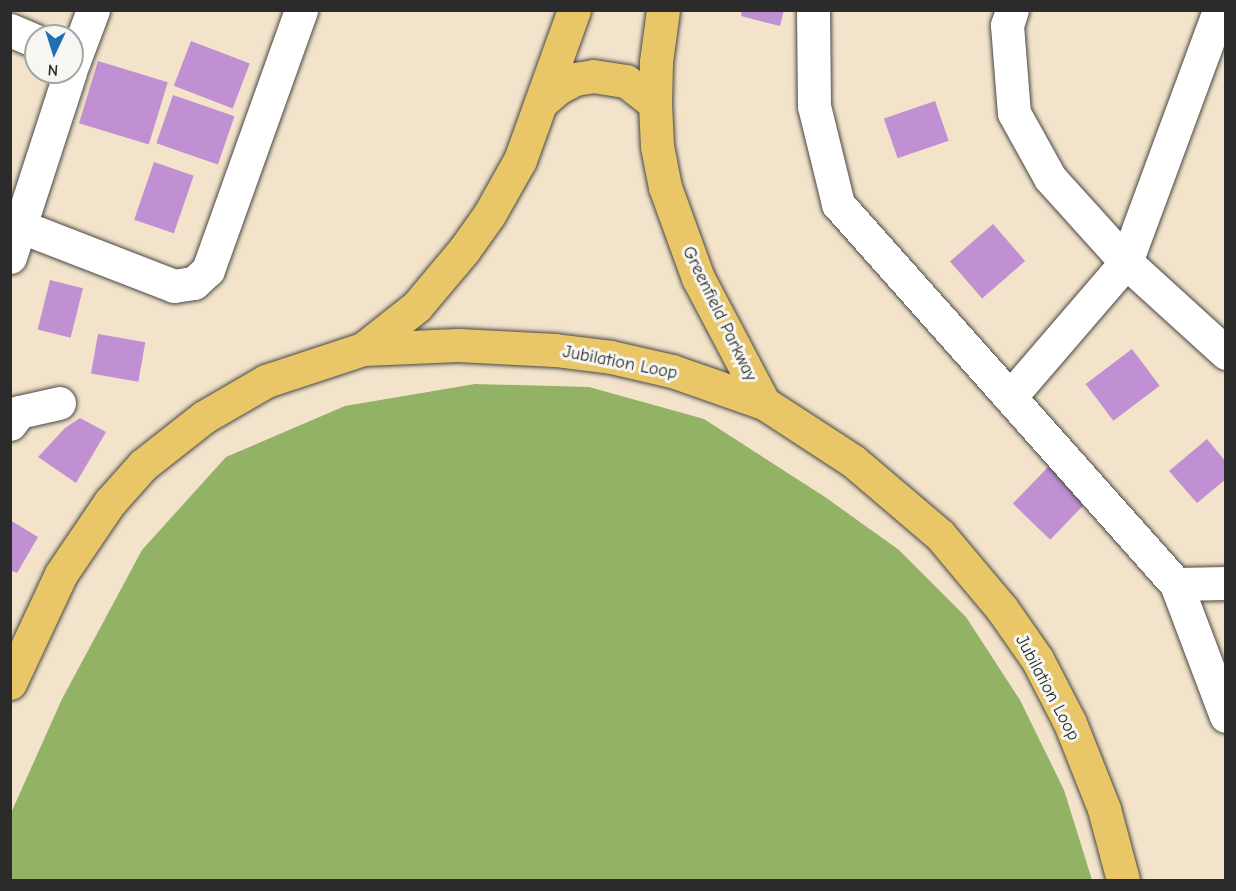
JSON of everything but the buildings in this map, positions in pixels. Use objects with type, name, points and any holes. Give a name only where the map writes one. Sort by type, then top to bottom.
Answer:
[{"type":"main road","points":[[363,349],[417,306],[464,250],[489,214],[520,160],[544,100],[574,10]]},
{"type":"main road","name":"Greenfield Parkway","points":[[663,10],[656,62],[655,104],[657,146],[665,187],[698,278],[764,403]]},
{"type":"main road","points":[[544,100],[558,88],[575,79],[593,76],[626,81],[655,104]]},
{"type":"main road","name":"Jubilation Loop","points":[[10,682],[61,574],[110,502],[143,465],[204,417],[266,381],[363,349],[468,345],[555,350],[611,357],[672,371],[764,403],[853,461],[940,535],[1002,609],[1036,660],[1070,723],[1104,809],[1123,880]]},
{"type":"street","points":[[84,33],[93,10]]},
{"type":"street","points":[[22,227],[174,286],[194,283],[208,270],[301,10]]},
{"type":"street","points":[[813,10],[814,106],[838,204],[1176,585],[1226,716]]},
{"type":"street","points":[[1012,10],[1006,25],[1014,113],[1050,178],[1126,262],[1226,353]]},
{"type":"street","points":[[1010,397],[1126,262],[1219,10]]},
{"type":"street","points":[[10,30],[24,36]]},
{"type":"street","points":[[10,257],[22,227],[66,84]]},
{"type":"street","points":[[13,415],[59,402]]},
{"type":"street","points":[[1176,585],[1226,583]]},
{"type":"green space","points":[[475,384],[589,387],[704,419],[825,497],[899,550],[966,617],[1020,700],[1064,790],[1092,880],[11,880],[11,813],[62,699],[142,550],[226,457],[345,406]]}]
